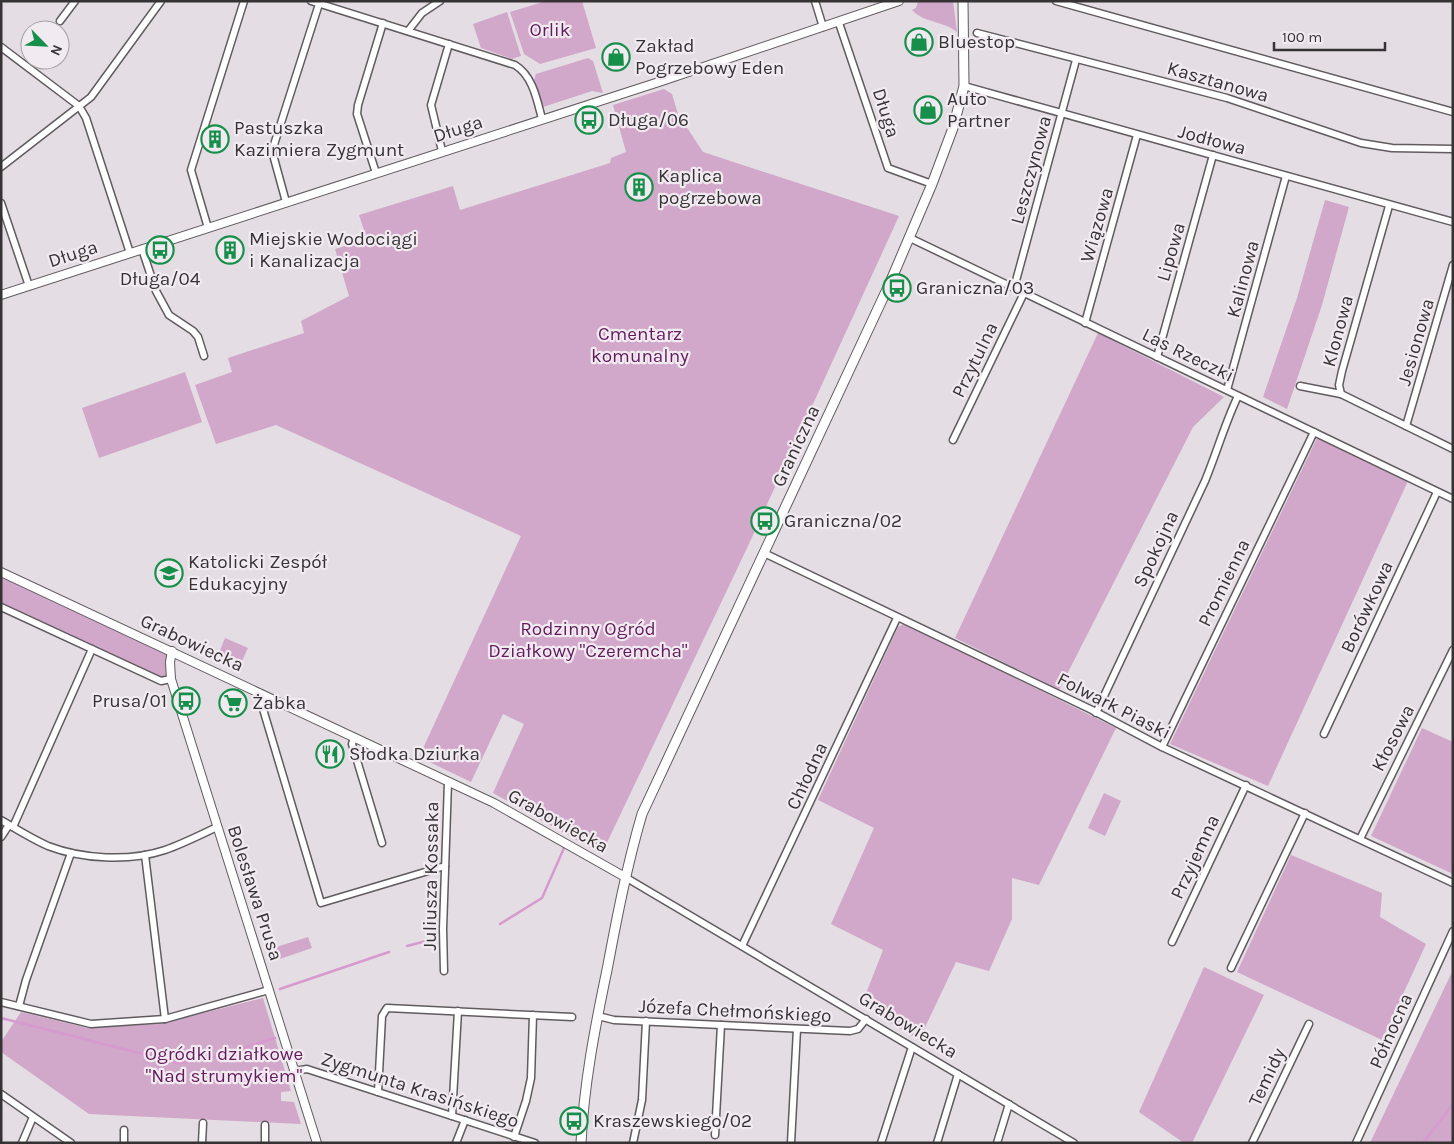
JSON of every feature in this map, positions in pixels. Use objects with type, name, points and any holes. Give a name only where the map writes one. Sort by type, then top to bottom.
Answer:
[{"type":"main road","name":"Graniczna","points":[[958,1],[963,20]]},
{"type":"main road","name":"Graniczna","points":[[581,1143],[588,1071],[598,1016],[625,877],[642,814],[910,238],[932,184],[953,128],[964,86],[963,1]]},
{"type":"street","points":[[61,20],[76,1]]},
{"type":"street","points":[[1,167],[91,97],[161,1]]},
{"type":"street","points":[[208,228],[190,170],[244,1]]},
{"type":"street","points":[[311,1],[522,69],[531,82],[542,119]]},
{"type":"street","points":[[408,31],[422,13],[440,1]]},
{"type":"street","points":[[815,1],[823,27]]},
{"type":"street","name":"Długa","points":[[1,294],[839,23],[899,1]]},
{"type":"street","points":[[1056,1],[1453,112]]},
{"type":"street","points":[[286,202],[272,151],[319,4]]},
{"type":"street","points":[[376,173],[357,114],[358,105],[383,23]]},
{"type":"street","name":"Długa","points":[[839,23],[888,168],[932,184]]},
{"type":"street","name":"Kasztanowa","points":[[977,33],[1227,98],[1361,143],[1392,148],[1453,150]]},
{"type":"street","points":[[442,151],[431,105],[449,44]]},
{"type":"street","points":[[1,47],[79,106],[86,118],[130,253]]},
{"type":"street","name":"Leszczynowa","points":[[1014,288],[1076,60]]},
{"type":"street","name":"Jodłowa","points":[[964,86],[1062,112],[1389,206],[1453,222]]},
{"type":"street","name":"Wiązowa","points":[[1085,323],[1137,135]]},
{"type":"street","name":"Lipowa","points":[[1157,357],[1213,155]]},
{"type":"street","name":"Kalinowa","points":[[1227,390],[1286,176]]},
{"type":"street","points":[[1,203],[28,286]]},
{"type":"street","name":"Klonowa","points":[[1389,206],[1342,371],[1339,385],[1341,394],[1453,449]]},
{"type":"street","name":"Las Rzeczki","points":[[910,238],[1453,499]]},
{"type":"street","points":[[142,249],[156,291],[169,315],[193,331],[198,337],[204,356]]},
{"type":"street","name":"Jesionowa","points":[[1406,426],[1453,265]]},
{"type":"street","name":"Przytulna","points":[[953,440],[1024,293]]},
{"type":"street","points":[[1300,386],[1341,394]]},
{"type":"street","name":"Spokojna","points":[[1096,712],[1205,481],[1218,449],[1225,424],[1238,396]]},
{"type":"street","name":"Promienna","points":[[1162,747],[1314,432]]},
{"type":"street","name":"Borówkowa","points":[[1324,734],[1437,492]]},
{"type":"street","name":"Folwark Piaski","points":[[764,553],[1096,712],[1162,747],[1453,883]]},
{"type":"street","name":"Grabowiecka","points":[[1,572],[354,737],[528,821],[866,1019],[1009,1104],[1067,1141],[1074,1143]]},
{"type":"street","points":[[1,607],[161,681],[171,679]]},
{"type":"street","name":"Chłodna","points":[[742,946],[897,618]]},
{"type":"street","points":[[1,837],[11,826],[92,650]]},
{"type":"street","name":"Kłosowa","points":[[1360,839],[1453,650]]},
{"type":"street","name":"Bolesława Prusa","points":[[172,652],[170,662],[171,679],[317,1143]]},
{"type":"street","points":[[262,694],[260,699],[321,902],[444,866]]},
{"type":"street","points":[[354,737],[352,744],[382,843]]},
{"type":"street","name":"Juliusza Kossaka","points":[[444,971],[444,866],[448,782]]},
{"type":"street","name":"Przyjemna","points":[[1172,942],[1246,785]]},
{"type":"street","points":[[1231,968],[1305,813]]},
{"type":"street","points":[[1,820],[47,845],[71,853],[113,857],[145,855],[164,850],[217,827]]},
{"type":"street","points":[[19,1006],[26,980],[71,853]]},
{"type":"street","points":[[145,855],[165,1019]]},
{"type":"street","name":"Północna","points":[[1356,1143],[1453,930]]},
{"type":"street","points":[[1,1002],[91,1024],[165,1019],[269,990]]},
{"type":"street","points":[[378,1092],[383,1011],[391,1006],[572,1017]]},
{"type":"street","points":[[452,1116],[458,1011]]},
{"type":"street","points":[[514,1137],[526,1101],[531,1078],[533,1015]]},
{"type":"street","name":"Józefa Chełmońskiego","points":[[598,1016],[646,1021],[850,1031],[858,1029],[866,1019]]},
{"type":"street","points":[[633,1143],[642,1100],[646,1021]]},
{"type":"street","name":"Temidy","points":[[1252,1143],[1309,1024]]},
{"type":"street","points":[[715,1135],[721,1025]]},
{"type":"street","points":[[791,1143],[797,1029]]},
{"type":"street","points":[[880,1143],[912,1047]]},
{"type":"street","name":"Zygmunta Krasińskiego","points":[[295,1070],[307,1069],[535,1143]]},
{"type":"street","points":[[938,1143],[958,1074]]},
{"type":"street","points":[[1,1094],[71,1142]]},
{"type":"street","points":[[997,1143],[1009,1104]]},
{"type":"street","points":[[22,1143],[33,1117]]},
{"type":"street","points":[[456,1143],[466,1120]]},
{"type":"street","points":[[202,1143],[203,1122]]},
{"type":"street","points":[[265,1125],[265,1143]]},
{"type":"street","points":[[124,1130],[124,1143]]},
{"type":"green space","name":"Orlik","points":[[546,1],[582,1],[596,48],[540,64],[524,54],[510,12]]},
{"type":"green space","points":[[918,1],[953,1],[957,32],[952,28],[917,14],[912,10],[916,8]]},
{"type":"green space","points":[[507,12],[521,56],[512,59],[481,48],[473,24]]},
{"type":"green space","points":[[588,58],[593,61],[603,93],[592,91],[543,107],[534,80],[536,74]]},
{"type":"green space","name":"Cmentarz komunalny","points":[[664,89],[672,94],[678,114],[703,152],[899,216],[748,546],[603,851],[598,852],[493,793],[524,724],[503,714],[471,782],[419,757],[521,536],[276,425],[216,444],[195,385],[232,372],[228,358],[304,333],[301,321],[349,296],[335,249],[367,239],[359,215],[453,186],[460,210],[610,163],[611,158],[626,152],[613,105]]},
{"type":"green space","points":[[1325,200],[1349,207],[1322,305],[1287,409],[1263,397],[1297,298]]},
{"type":"green space","points":[[1098,333],[1224,397],[1193,427],[1059,690],[955,638]]},
{"type":"green space","points":[[185,372],[202,422],[99,458],[82,408]]},
{"type":"green space","points":[[1318,436],[1408,481],[1268,786],[1170,744]]},
{"type":"green space","points":[[1,572],[172,651],[171,679],[161,681],[1,607]]},
{"type":"green space","points":[[905,623],[1116,728],[1039,885],[1012,878],[1012,919],[989,971],[956,962],[919,1040],[874,1013],[875,1007],[865,996],[883,950],[831,924],[874,828],[818,800],[898,627]]},
{"type":"green space","points":[[225,638],[248,648],[241,663],[219,653]]},
{"type":"green space","points":[[1422,728],[1453,742],[1453,874],[1371,836]]},
{"type":"green space","points":[[1104,793],[1121,801],[1105,836],[1088,828]]},
{"type":"green space","points":[[1291,855],[1382,893],[1380,917],[1426,944],[1382,1040],[1237,972]]},
{"type":"green space","points":[[308,937],[312,948],[271,962],[267,950]]},
{"type":"green space","points":[[1204,967],[1264,995],[1192,1143],[1184,1143],[1139,1112]]},
{"type":"green space","points":[[1453,970],[1453,1143],[1370,1143]]},
{"type":"green space","name":"Ogródki działkowe \"Nad strumykiem\"","points":[[263,998],[291,1091],[281,1092],[281,1101],[294,1102],[301,1124],[89,1114],[1,1052],[1,1042],[21,1012],[88,1028],[160,1024]]},
{"type":"waterway","points":[[500,924],[542,898],[564,848]]},
{"type":"waterway","points":[[407,946],[434,939]]},
{"type":"waterway","points":[[280,989],[389,952]]},
{"type":"waterway","points":[[1,1018],[179,1063],[209,1059],[275,1038]]},
{"type":"waterway","points":[[1423,1143],[1453,1104]]},
{"type":"place","name":"Bluestop","points":[[919,42]]},
{"type":"place","name":"Zakład Pogrzebowy Eden","points":[[616,57]]},
{"type":"place","name":"Auto Partner","points":[[928,110]]},
{"type":"place","name":"Długa/06","points":[[589,120]]},
{"type":"place","name":"Pastuszka Kazimiera Zygmunt","points":[[215,139]]},
{"type":"place","name":"Kaplica pogrzebowa","points":[[639,187]]},
{"type":"place","name":"Długa/04","points":[[160,250]]},
{"type":"place","name":"Miejskie Wodociągi i Kanalizacja","points":[[230,250]]},
{"type":"place","name":"Graniczna/03","points":[[897,288]]},
{"type":"place","name":"Graniczna/02","points":[[765,521]]},
{"type":"place","name":"Katolicki Zespół Edukacyjny","points":[[169,573]]},
{"type":"place","name":"Prusa/01","points":[[186,701]]},
{"type":"place","name":"Żabka","points":[[233,703]]},
{"type":"place","name":"Słodka Dziurka","points":[[330,754]]},
{"type":"place","name":"Kraszewskiego/02","points":[[574,1121]]},
{"type":"park label","name":"Rodzinny Ogród Działkowy \"Czeremcha\"","points":[[588,640]]}]
